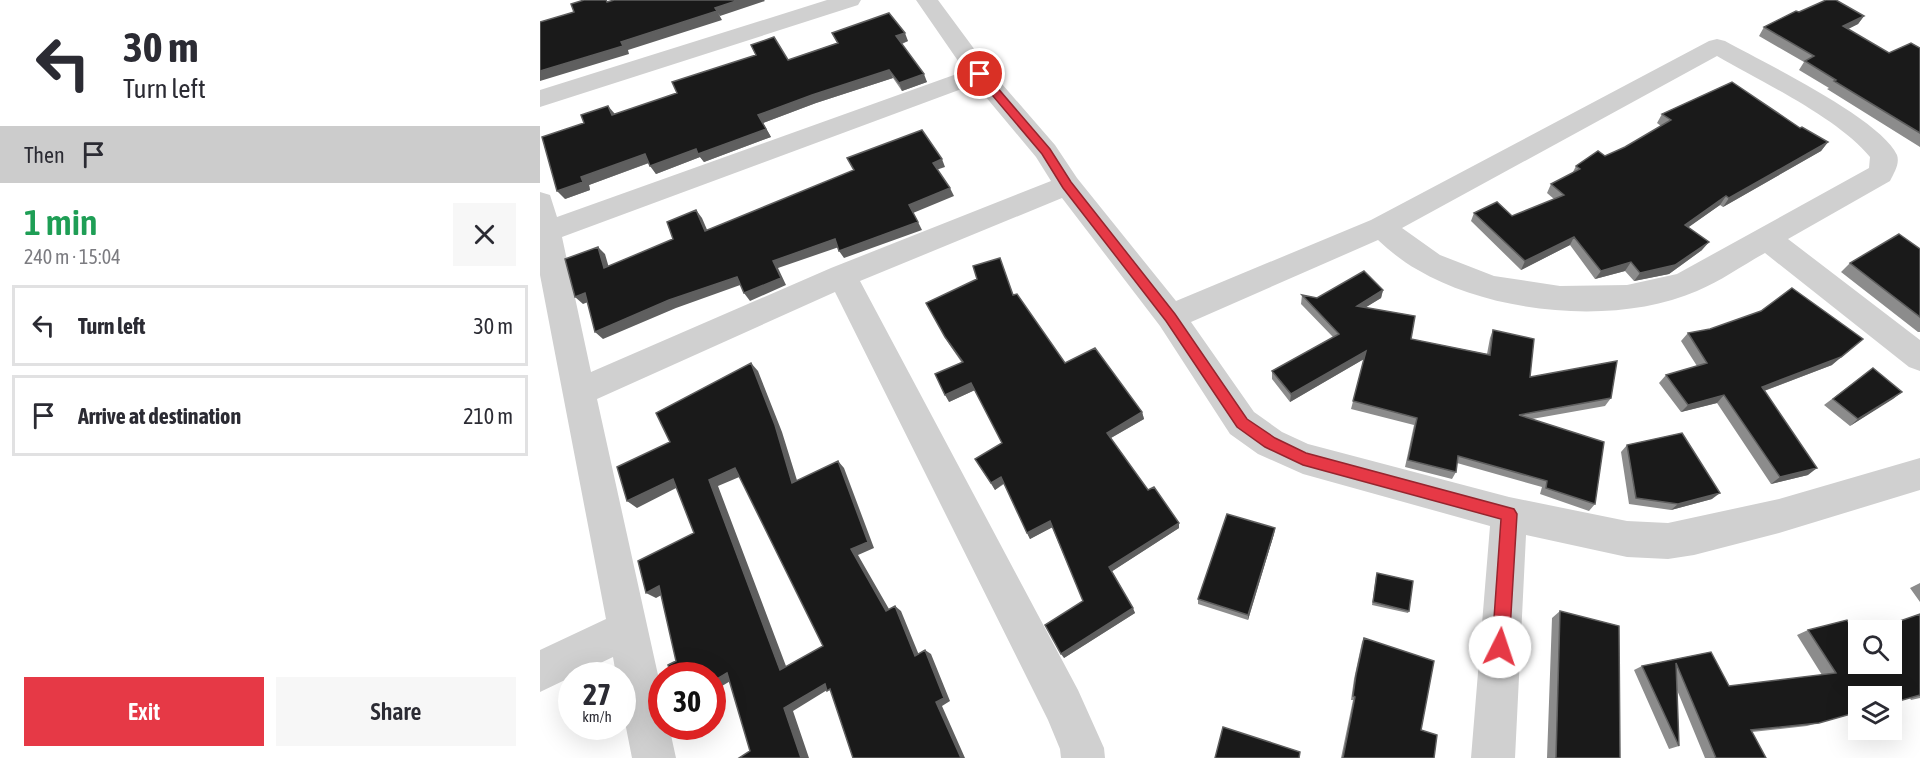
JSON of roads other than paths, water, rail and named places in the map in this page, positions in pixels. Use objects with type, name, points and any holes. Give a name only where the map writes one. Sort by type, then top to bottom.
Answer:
[{"type":"street","points":[[540,99],[850,0]]},
{"type":"street","points":[[927,0],[980,74],[1046,151],[1067,185],[1171,317],[1242,423],[1270,443],[1303,458],[1509,514],[1627,539],[1668,541],[1694,537],[1779,516],[1920,474]]},
{"type":"street","points":[[1171,317],[1381,227],[1718,46],[1863,132],[1884,154],[1885,164],[1880,174],[1674,288],[1599,299],[1573,299],[1503,289],[1459,276],[1437,267],[1412,252],[1381,227]]},
{"type":"street","points":[[654,758],[543,217],[980,74]]},
{"type":"street","points":[[579,392],[842,276],[1067,185]]},
{"type":"street","points":[[1765,237],[1920,358]]},
{"type":"street","points":[[842,276],[1063,705],[1082,748],[1083,758]]},
{"type":"street","points":[[1493,758],[1509,514]]},
{"type":"street","points":[[540,671],[628,629]]}]
